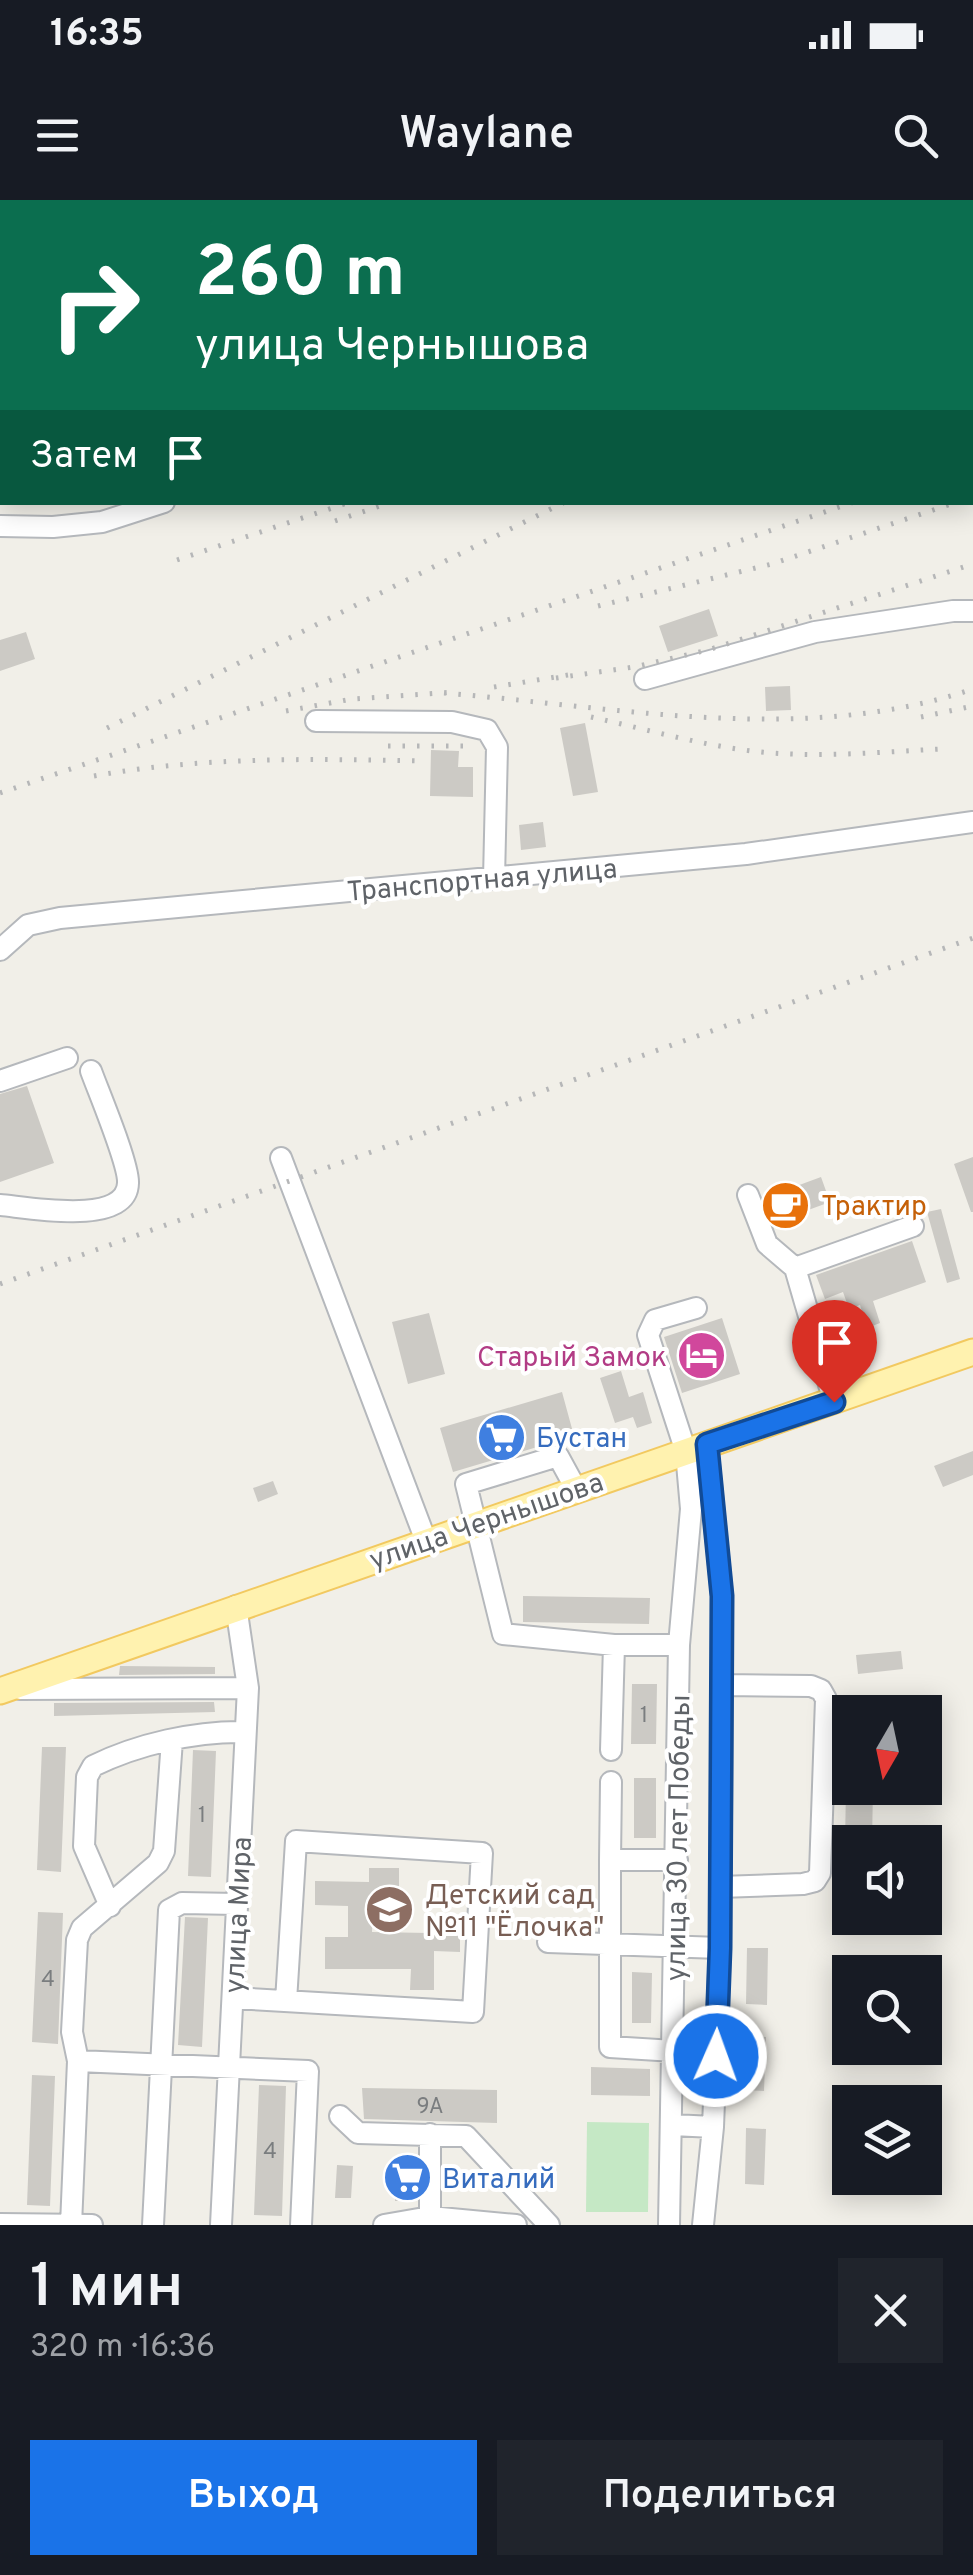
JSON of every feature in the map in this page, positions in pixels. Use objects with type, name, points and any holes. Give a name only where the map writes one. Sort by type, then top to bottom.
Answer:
[{"type":"main road","name":"улица Чернышова","points":[[2,1690],[973,1352]]},
{"type":"street","points":[[0,526],[53,528],[102,522],[155,505]]},
{"type":"street","points":[[646,679],[815,632],[973,611]]},
{"type":"street","points":[[316,722],[452,722],[486,730],[497,747],[494,879]]},
{"type":"street","name":"Транспортная улица","points":[[0,950],[28,925],[60,918],[763,852],[973,822]]},
{"type":"street","points":[[0,1081],[67,1058]]},
{"type":"street","points":[[0,1204],[90,1212],[125,1195],[127,1175],[91,1070]]},
{"type":"street","points":[[281,1158],[426,1541]]},
{"type":"street","points":[[748,1195],[767,1244],[795,1268],[834,1402]]},
{"type":"street","points":[[795,1268],[913,1226]]},
{"type":"street","points":[[696,1308],[656,1320],[648,1335],[697,1448]]},
{"type":"street","name":"улица 30 лет Победы","points":[[697,1448],[722,1596],[720,1948],[712,2128],[703,2225]]},
{"type":"street","name":"улица 30 лет Победы","points":[[669,2225],[679,1645],[697,1448]]},
{"type":"street","points":[[576,1489],[558,1456],[466,1484],[503,1634],[614,1644],[679,1645]]},
{"type":"street","points":[[681,1597],[688,1589],[700,1586],[714,1589],[722,1596]]},
{"type":"street","name":"улица Мира","points":[[221,2225],[248,1688],[236,1606]]},
{"type":"street","points":[[612,1750],[614,1644]]},
{"type":"street","points":[[720,1887],[803,1884],[815,1881],[820,1873],[826,1699],[821,1690],[811,1686],[722,1684]]},
{"type":"street","points":[[2,1690],[248,1688]]},
{"type":"street","points":[[110,1906],[84,1846],[86,1777],[93,1766],[172,1740],[207,1733],[245,1732]]},
{"type":"street","points":[[71,2225],[78,2062],[72,2032],[77,1940],[82,1928],[158,1863],[164,1852],[172,1740]]},
{"type":"street","points":[[611,1782],[610,2047],[674,2051]]},
{"type":"street","points":[[233,1998],[473,2012],[482,1853],[296,1842],[286,2001]]},
{"type":"street","points":[[610,1860],[676,1860]]},
{"type":"street","points":[[153,2225],[168,1910],[182,1903],[237,1904]]},
{"type":"street","points":[[548,1942],[720,1948]]},
{"type":"street","points":[[78,2062],[308,2072],[301,2225]]},
{"type":"street","points":[[340,2116],[358,2132],[466,2136],[550,2225]]},
{"type":"street","points":[[673,2125],[712,2128]]},
{"type":"street","points":[[430,2134],[430,2216]]},
{"type":"street","points":[[384,2225],[430,2216],[516,2225]]},
{"type":"street","points":[[0,2223],[92,2225]]},
{"type":"green space","points":[[587,2122],[649,2123],[648,2212],[586,2212]]},
{"type":"building","points":[[709,609],[718,636],[668,652],[659,626]]},
{"type":"building","points":[[26,632],[35,659],[0,671],[0,640]]},
{"type":"building","points":[[790,686],[791,710],[766,711],[765,687]]},
{"type":"building","points":[[585,723],[598,792],[573,796],[560,728]]},
{"type":"building","points":[[431,750],[459,751],[458,767],[473,767],[473,797],[430,796]]},
{"type":"building","points":[[543,822],[546,847],[521,850],[519,825]]},
{"type":"building","points":[[27,1086],[54,1163],[0,1182],[0,1094]]},
{"type":"building","points":[[973,1157],[973,1212],[971,1212],[954,1164]]},
{"type":"building","points":[[821,1177],[830,1202],[773,1223],[764,1198]]},
{"type":"building","points":[[941,1209],[960,1279],[947,1283],[927,1212]]},
{"type":"building","points":[[912,1241],[926,1282],[873,1301],[880,1323],[867,1328],[860,1305],[849,1309],[843,1292],[825,1299],[816,1275]]},
{"type":"building","points":[[429,1313],[445,1374],[408,1384],[392,1322]]},
{"type":"building","name":"Старый Замок","points":[[722,1318],[740,1374],[682,1393],[664,1337]]},
{"type":"building","points":[[621,1371],[629,1397],[643,1392],[652,1423],[637,1428],[633,1417],[615,1423],[600,1378]]},
{"type":"building","points":[[562,1392],[574,1436],[453,1472],[440,1428]]},
{"type":"building","points":[[973,1451],[973,1475],[943,1487],[934,1466]]},
{"type":"building","points":[[273,1481],[278,1494],[258,1502],[253,1488]]},
{"type":"building","points":[[523,1596],[650,1598],[649,1624],[523,1622]]},
{"type":"building","points":[[901,1651],[903,1669],[858,1674],[856,1655]]},
{"type":"building","points":[[120,1666],[215,1667],[215,1674],[119,1675]]},
{"type":"building","points":[[632,1684],[657,1684],[656,1744],[631,1744]]},
{"type":"building","points":[[214,1702],[215,1712],[54,1716],[54,1703]]},
{"type":"building","points":[[42,1747],[66,1747],[61,1872],[37,1870]]},
{"type":"building","points":[[193,1750],[216,1751],[211,1877],[188,1876]]},
{"type":"building","points":[[634,1778],[656,1778],[656,1838],[634,1838]]},
{"type":"building","points":[[846,1805],[873,1805],[872,1825],[845,1825]]},
{"type":"building","points":[[369,1868],[399,1868],[399,1903],[373,1902],[372,1932],[429,1933],[429,1918],[460,1918],[460,1952],[434,1951],[434,1990],[410,1990],[411,1969],[325,1969],[325,1937],[348,1937],[348,1906],[315,1905],[315,1881],[369,1882]]},
{"type":"building","points":[[38,1912],[63,1913],[58,2044],[32,2042]]},
{"type":"building","points":[[185,1917],[208,1918],[202,2047],[178,2045]]},
{"type":"building","points":[[747,1948],[768,1948],[767,2005],[746,2004]]},
{"type":"building","points":[[632,1972],[652,1973],[651,2023],[632,2023]]},
{"type":"building","points":[[746,2036],[766,2037],[764,2091],[744,2090]]},
{"type":"building","points":[[591,2067],[650,2069],[650,2096],[591,2095]]},
{"type":"building","points":[[32,2075],[55,2076],[50,2206],[27,2205]]},
{"type":"building","points":[[259,2085],[286,2086],[282,2216],[254,2215]]},
{"type":"building","points":[[362,2088],[497,2090],[497,2123],[364,2119]]},
{"type":"building","points":[[746,2128],[766,2129],[764,2185],[745,2184]]},
{"type":"building","points":[[396,2158],[416,2159],[416,2201],[395,2201]]},
{"type":"building","points":[[337,2165],[353,2166],[351,2198],[335,2198]]},
{"type":"railway","points":[[177,560],[341,505]]},
{"type":"railway","points":[[335,521],[383,505]]},
{"type":"railway","points":[[107,728],[559,505]]},
{"type":"railway","points":[[0,793],[845,505]]},
{"type":"railway","points":[[598,606],[772,564],[948,505]]},
{"type":"railway","points":[[556,678],[634,667],[708,650],[973,564]]},
{"type":"railway","points":[[494,687],[568,675]]},
{"type":"railway","points":[[444,693],[643,713],[777,719],[844,716],[909,706],[973,689]]},
{"type":"railway","points":[[286,711],[352,699],[455,692]]},
{"type":"railway","points":[[921,717],[973,706]]},
{"type":"railway","points":[[591,717],[748,751],[834,754],[940,749]]},
{"type":"railway","points":[[388,746],[463,746]]},
{"type":"railway","points":[[94,776],[218,762],[426,761]]},
{"type":"railway","points":[[0,1284],[973,938]]},
{"type":"place","name":"Трактир","points":[[786,1205]]},
{"type":"place","name":"Старый Замок","points":[[702,1356]]},
{"type":"place","name":"Бустан","points":[[501,1437]]},
{"type":"place","name":"Детский сад №11 \"Ёлочка\"","points":[[390,1910]]},
{"type":"place","name":"Виталий","points":[[407,2178]]},
{"type":"route","points":[[716,2056],[722,1596],[707,1444],[834,1402]]}]
